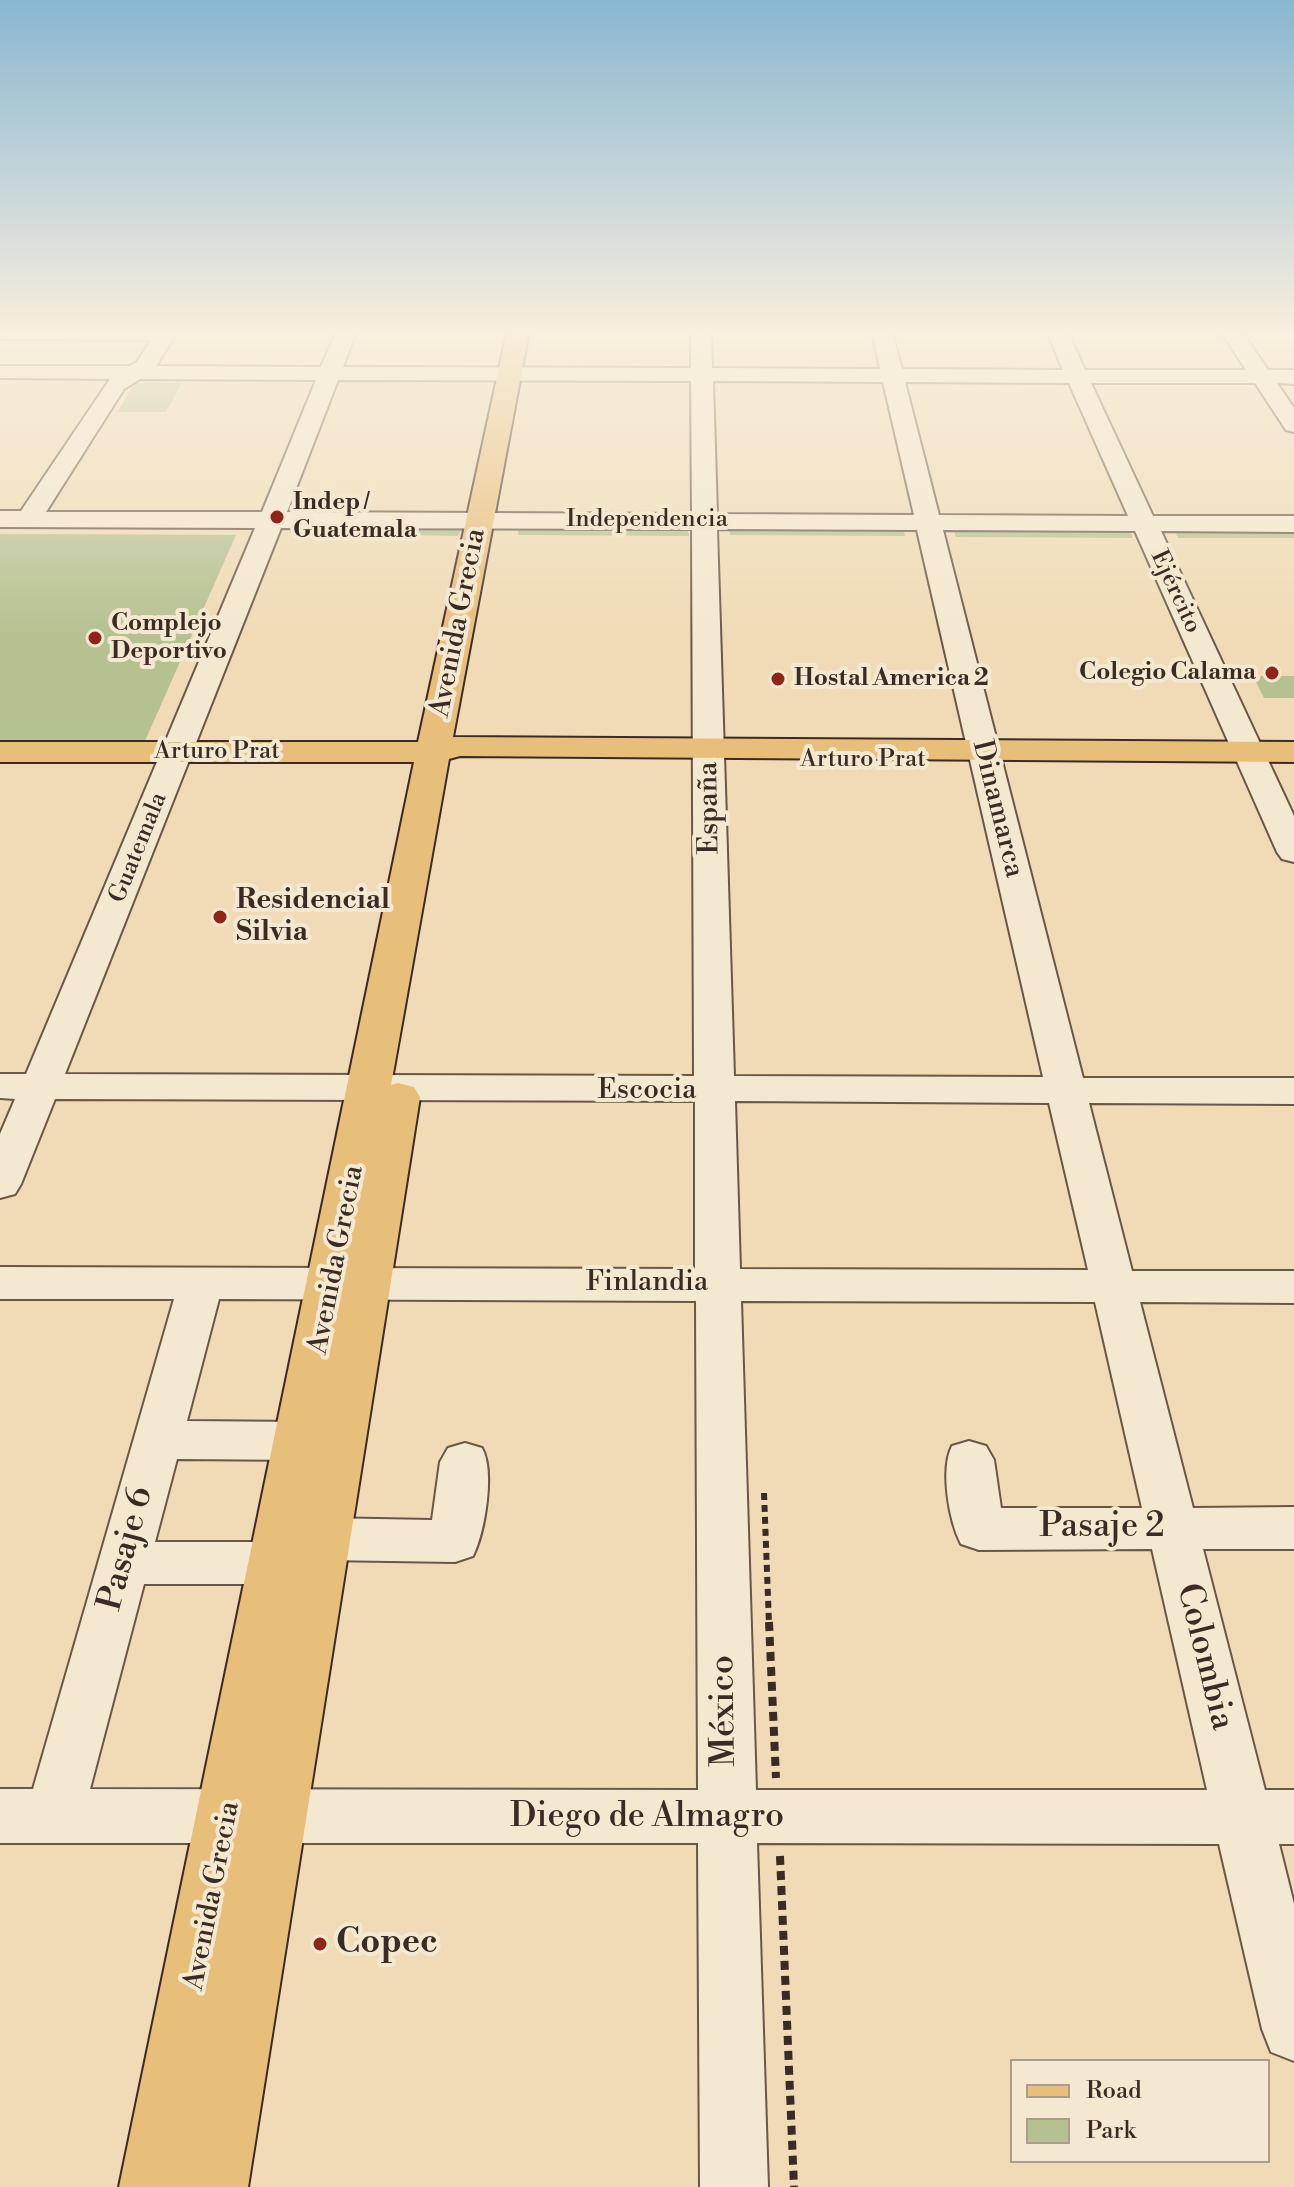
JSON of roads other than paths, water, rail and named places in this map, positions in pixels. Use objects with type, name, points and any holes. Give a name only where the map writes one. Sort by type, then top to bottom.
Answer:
[{"type":"main road","name":"Avenida Grecia","points":[[156,2187],[323,1539],[350,1282],[451,752],[506,434]]},
{"type":"main road","name":"Arturo Prat","points":[[0,752],[985,756],[1250,756],[1294,752]]},
{"type":"main road","name":"Arturo Prat","points":[[1250,756],[1294,761]]},
{"type":"main road","name":"Avenida Grecia","points":[[211,2187],[278,1563],[302,1441],[350,1282]]},
{"type":"street","points":[[29,519],[84,434]]},
{"type":"street","name":"Guatemala","points":[[0,1184],[179,752],[306,434]]},
{"type":"street","name":"España","points":[[703,434],[719,1284]]},
{"type":"street","name":"Dinamarca","points":[[906,434],[1113,1285]]},
{"type":"street","name":"Ejército","points":[[1103,434],[1294,852]]},
{"type":"street","name":"Independencia","points":[[0,519],[268,528],[1148,533],[1294,543]]},
{"type":"street","name":"Independencia","points":[[1148,533],[1294,524]]},
{"type":"street","name":"Escocia","points":[[0,1086],[1294,1091]]},
{"type":"street","name":"Pasaje 6","points":[[27,1816],[124,1563],[201,1282]]},
{"type":"street","name":"Finlandia","points":[[0,1283],[1294,1287]]},
{"type":"street","name":"México","points":[[719,1284],[734,2187]]},
{"type":"street","name":"Colombia","points":[[1113,1285],[1172,1528],[1268,1817],[1294,2029]]},
{"type":"street","points":[[157,1440],[302,1441]]},
{"type":"street","name":"Pasaje 2","points":[[969,1460],[979,1529],[1294,1528]]},
{"type":"street","points":[[323,1539],[455,1541],[465,1462]]},
{"type":"street","points":[[124,1563],[278,1563]]},
{"type":"street","name":"Diego de Almagro","points":[[27,1816],[1268,1817]]},
{"type":"place","name":"Indep / Guatemala","points":[[277,517]]},
{"type":"place","name":"Complejo Deportivo","points":[[95,638]]},
{"type":"place","name":"Colegio Calama","points":[[1272,673]]},
{"type":"place","name":"Hostal America 2","points":[[778,679]]},
{"type":"place","name":"Residencial Silvia","points":[[220,917]]},
{"type":"place","name":"Copec","points":[[320,1944]]}]
